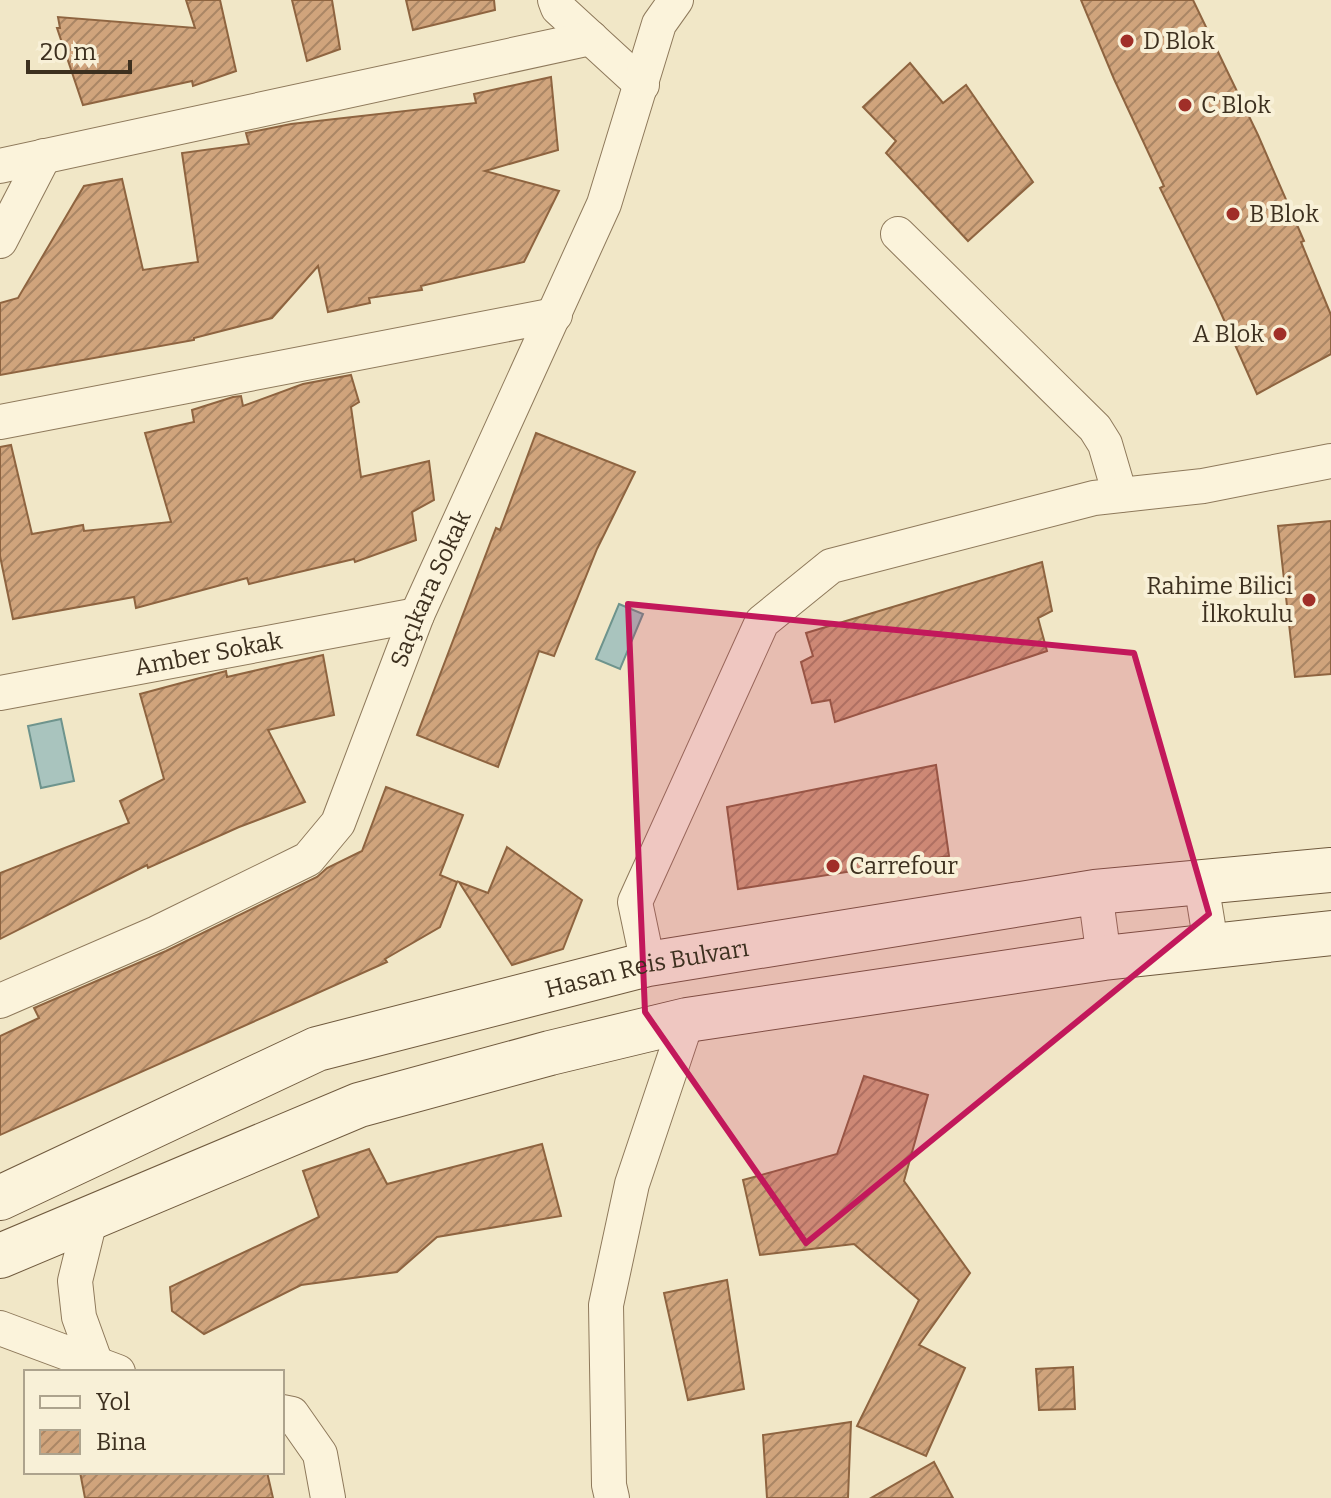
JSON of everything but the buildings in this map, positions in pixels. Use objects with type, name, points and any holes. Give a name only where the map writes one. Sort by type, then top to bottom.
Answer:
[{"type":"main road","name":"Hasan Reis Bulvarı","points":[[0,1198],[317,1049],[648,964],[1095,892],[1331,870]]},
{"type":"main road","points":[[0,1256],[359,1105],[550,1053],[687,1020],[1104,958],[1331,933]]},
{"type":"street","points":[[555,0],[558,8],[642,85]]},
{"type":"street","name":"Saçıkara Sokak","points":[[0,1001],[157,933],[308,859],[338,823],[417,615],[604,204],[659,24],[676,0]]},
{"type":"street","points":[[0,166],[591,38]]},
{"type":"street","points":[[0,241],[44,156]]},
{"type":"street","points":[[898,234],[1095,428],[1105,444],[1120,495]]},
{"type":"street","points":[[0,422],[555,315]]},
{"type":"street","points":[[648,964],[635,902],[762,622],[831,566],[1094,498],[1203,486],[1331,461]]},
{"type":"street","name":"Amber Sokak","points":[[0,693],[417,615]]},
{"type":"street","points":[[1201,883],[1211,944]]},
{"type":"street","points":[[1095,892],[1104,958]]},
{"type":"street","points":[[612,1498],[609,1485],[606,1305],[632,1184],[687,1020]]},
{"type":"street","points":[[90,1220],[75,1281],[79,1317],[107,1368]]},
{"type":"street","points":[[0,1328],[107,1368]]},
{"type":"street","points":[[284,1412],[292,1414],[320,1454],[328,1498]]},
{"type":"highlighted area","points":[[628,604],[1134,653],[1209,914],[806,1243],[645,1012]]},
{"type":"water","points":[[619,604],[643,614],[620,669],[596,659]]},
{"type":"water","points":[[61,719],[74,781],[41,788],[28,726]]},
{"type":"place","name":"D Blok","points":[[1127,41]]},
{"type":"place","name":"C Blok","points":[[1185,105]]},
{"type":"place","name":"B Blok","points":[[1233,214]]},
{"type":"place","name":"A Blok","points":[[1280,334]]},
{"type":"place","name":"Rahime Bilici İlkokulu","points":[[1309,600]]},
{"type":"place","name":"Carrefour","points":[[833,866]]}]
